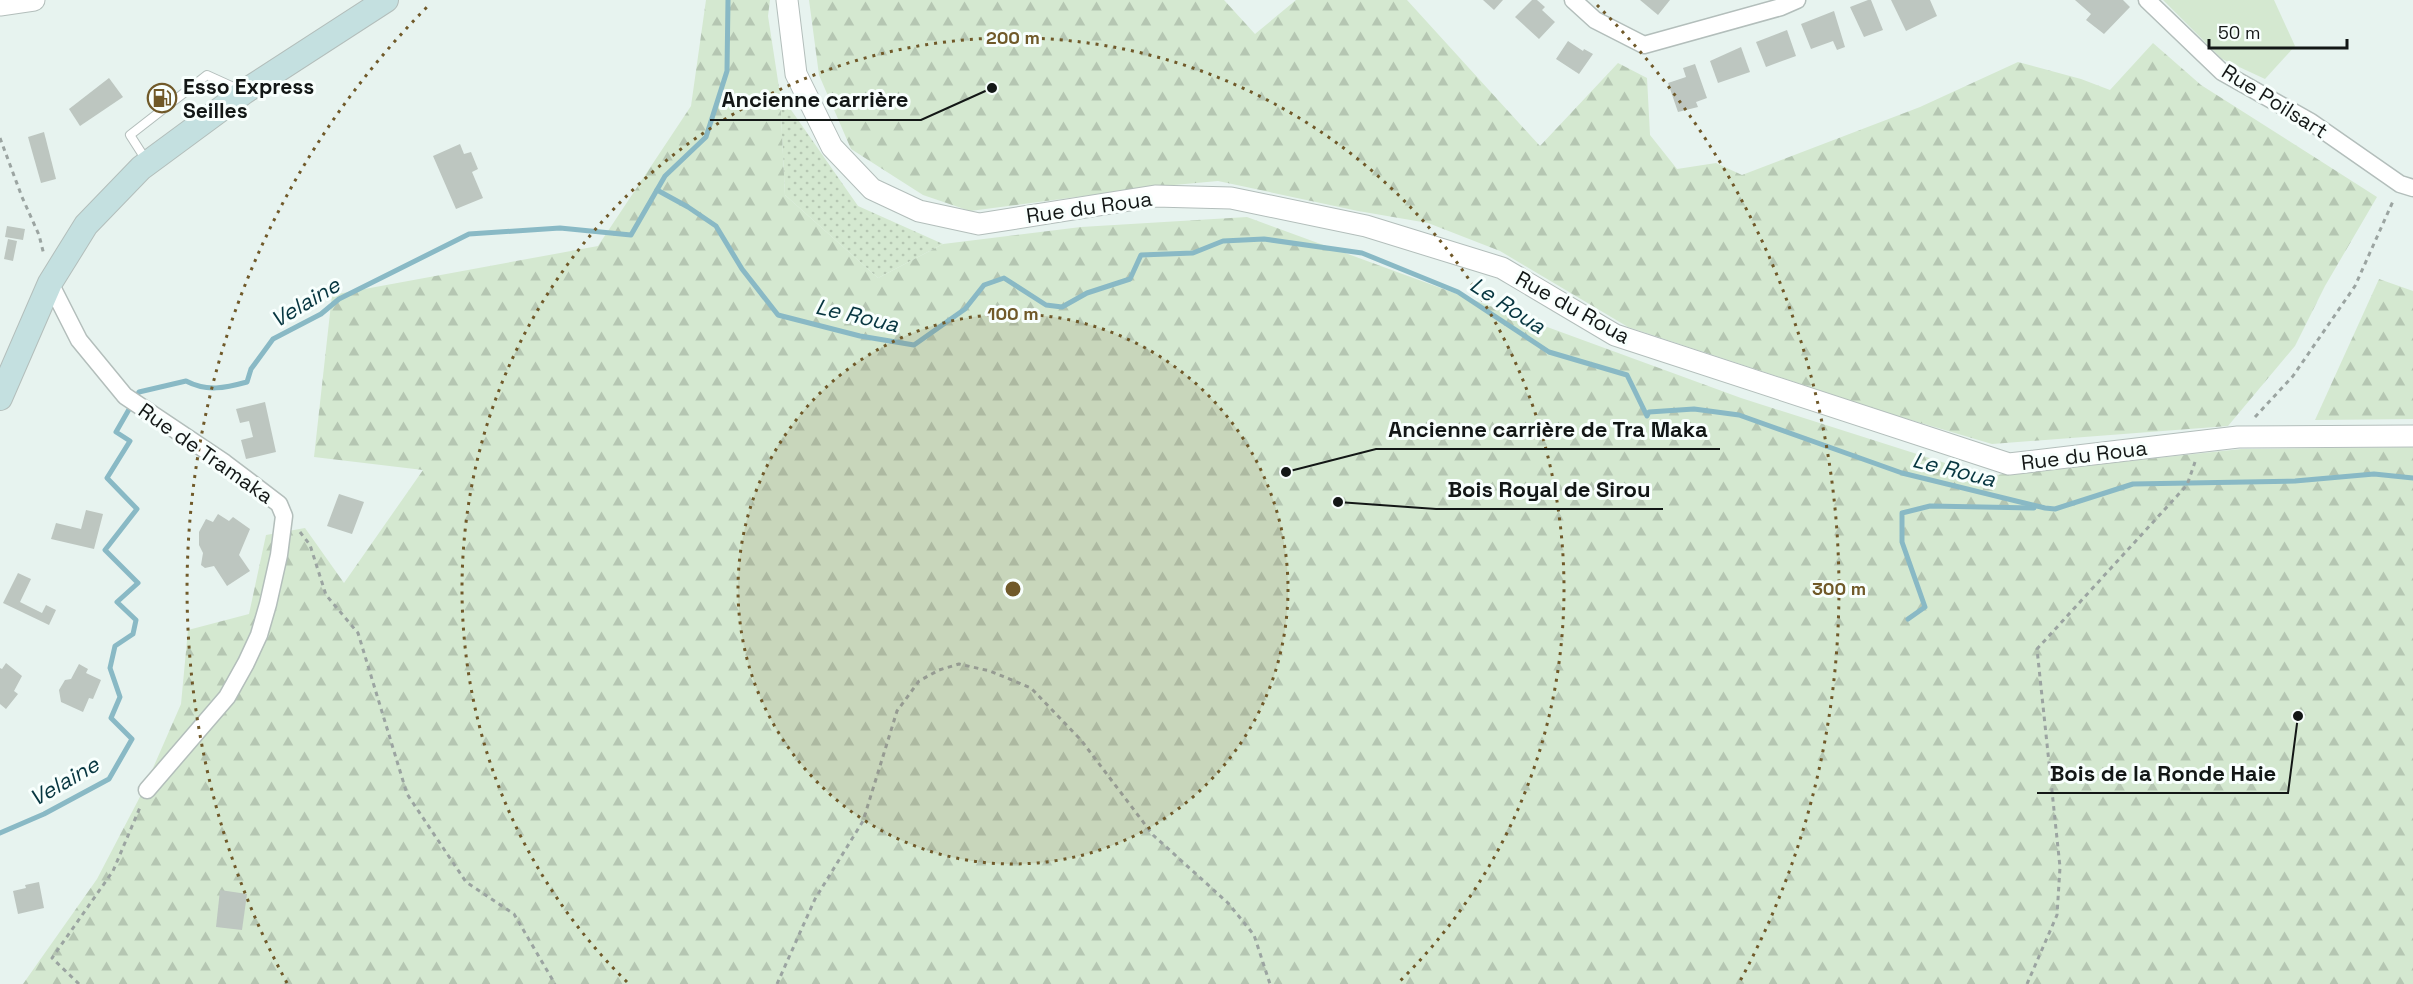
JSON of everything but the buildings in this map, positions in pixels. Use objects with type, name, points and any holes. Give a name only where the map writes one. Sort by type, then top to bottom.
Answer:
[{"type":"main road","points":[[0,398],[50,283],[86,225],[148,163],[244,92],[386,0]]},
{"type":"street","points":[[0,5],[34,0]]},
{"type":"street","name":"Rue du Roua","points":[[787,0],[795,74],[832,147],[872,189],[919,211],[979,224],[1155,196],[1231,198],[1366,226],[1502,268],[1616,335],[2009,464],[2238,436],[2413,436]]},
{"type":"street","points":[[1573,0],[1595,20],[1644,45],[1781,7],[1797,0]]},
{"type":"street","name":"Rue Poilsart","points":[[2147,0],[2222,72],[2312,122],[2407,186]]},
{"type":"street","name":"Rue de Tramaka","points":[[50,283],[79,340],[131,400],[225,463],[279,504],[284,516],[279,555],[268,604],[259,635],[246,663],[227,697],[147,790]]},
{"type":"lane","points":[[148,163],[130,135],[207,75],[244,92]]},
{"type":"path","points":[[0,138],[39,235],[50,283]]},
{"type":"path","points":[[2238,436],[2293,376],[2355,286],[2407,186]]},
{"type":"path","points":[[2027,984],[2057,915],[2060,867],[2037,649],[2189,481]]},
{"type":"path","points":[[284,516],[310,544],[326,595],[358,633],[407,794],[466,882],[514,914],[555,984]]},
{"type":"path","points":[[777,984],[815,899],[863,821],[897,711],[919,681],[939,670],[959,664],[990,670],[1030,688],[1081,740],[1153,835],[1227,903],[1254,935],[1270,984]]},
{"type":"path","points":[[79,984],[52,958],[113,871],[147,790]]},
{"type":"green space","points":[[706,0],[770,0],[768,16],[780,94],[785,195],[878,278],[943,244],[1081,227],[1247,217],[1741,398],[1986,476],[2241,449],[2413,447],[2413,984],[23,984],[97,879],[143,791],[181,704],[188,630],[249,614],[266,535],[305,528],[344,583],[423,470],[314,457],[332,295],[598,246],[691,106]]},
{"type":"green space","points":[[809,0],[1224,0],[1255,34],[1296,0],[1407,0],[1540,146],[1618,63],[1647,78],[1650,135],[1677,169],[1716,163],[1742,175],[1920,107],[2018,62],[2081,79],[2110,90],[2153,43],[2201,85],[2377,197],[2325,286],[2295,346],[2228,426],[1992,444],[1894,415],[1628,327],[1500,251],[1428,223],[1358,211],[1218,181],[1152,187],[970,211],[923,195],[851,149],[819,75]]},
{"type":"green space","points":[[2163,0],[2274,0],[2295,46],[2265,79],[2222,59]]},
{"type":"green space","points":[[780,94],[858,206],[943,244],[878,278],[785,195]]},
{"type":"green space","points":[[2379,279],[2413,291],[2413,419],[2315,420]]},
{"type":"waterway","name":"Velaine","points":[[0,833],[44,814],[109,779],[132,739],[111,718],[120,697],[110,668],[115,646],[133,634],[136,620],[117,602],[138,583],[105,550],[137,509],[107,478],[130,441],[116,432],[139,392],[186,381],[209,388],[247,382],[251,369],[273,339],[321,314],[339,299],[469,234],[560,228],[631,235],[665,176],[706,137],[727,71],[728,0]]},
{"type":"waterway","name":"Le Roua","points":[[657,190],[716,226],[742,269],[778,315],[860,336],[914,345],[965,309],[984,285],[1004,278],[1046,305],[1062,307],[1087,293],[1130,279],[1141,255],[1193,253],[1223,241],[1264,239],[1362,253],[1458,292],[1549,352],[1627,375],[1647,416],[1649,412],[1694,409],[1739,415],[1902,473],[2045,508],[2055,509],[2133,484],[2295,481],[2374,474],[2413,478]]},
{"type":"waterway","points":[[1908,619],[1925,607],[1902,542],[1902,513],[1930,506],[2034,508]]},
{"type":"place","name":"Ancienne carrière","points":[[992,88]]},
{"type":"place","name":"Esso Express Seilles","points":[[162,98]]},
{"type":"place","name":"Ancienne carrière de Tra Maka","points":[[1286,472]]},
{"type":"place","name":"Bois Royal de Sirou","points":[[1338,502]]},
{"type":"place","name":"Bois de la Ronde Haie","points":[[2298,716]]}]
